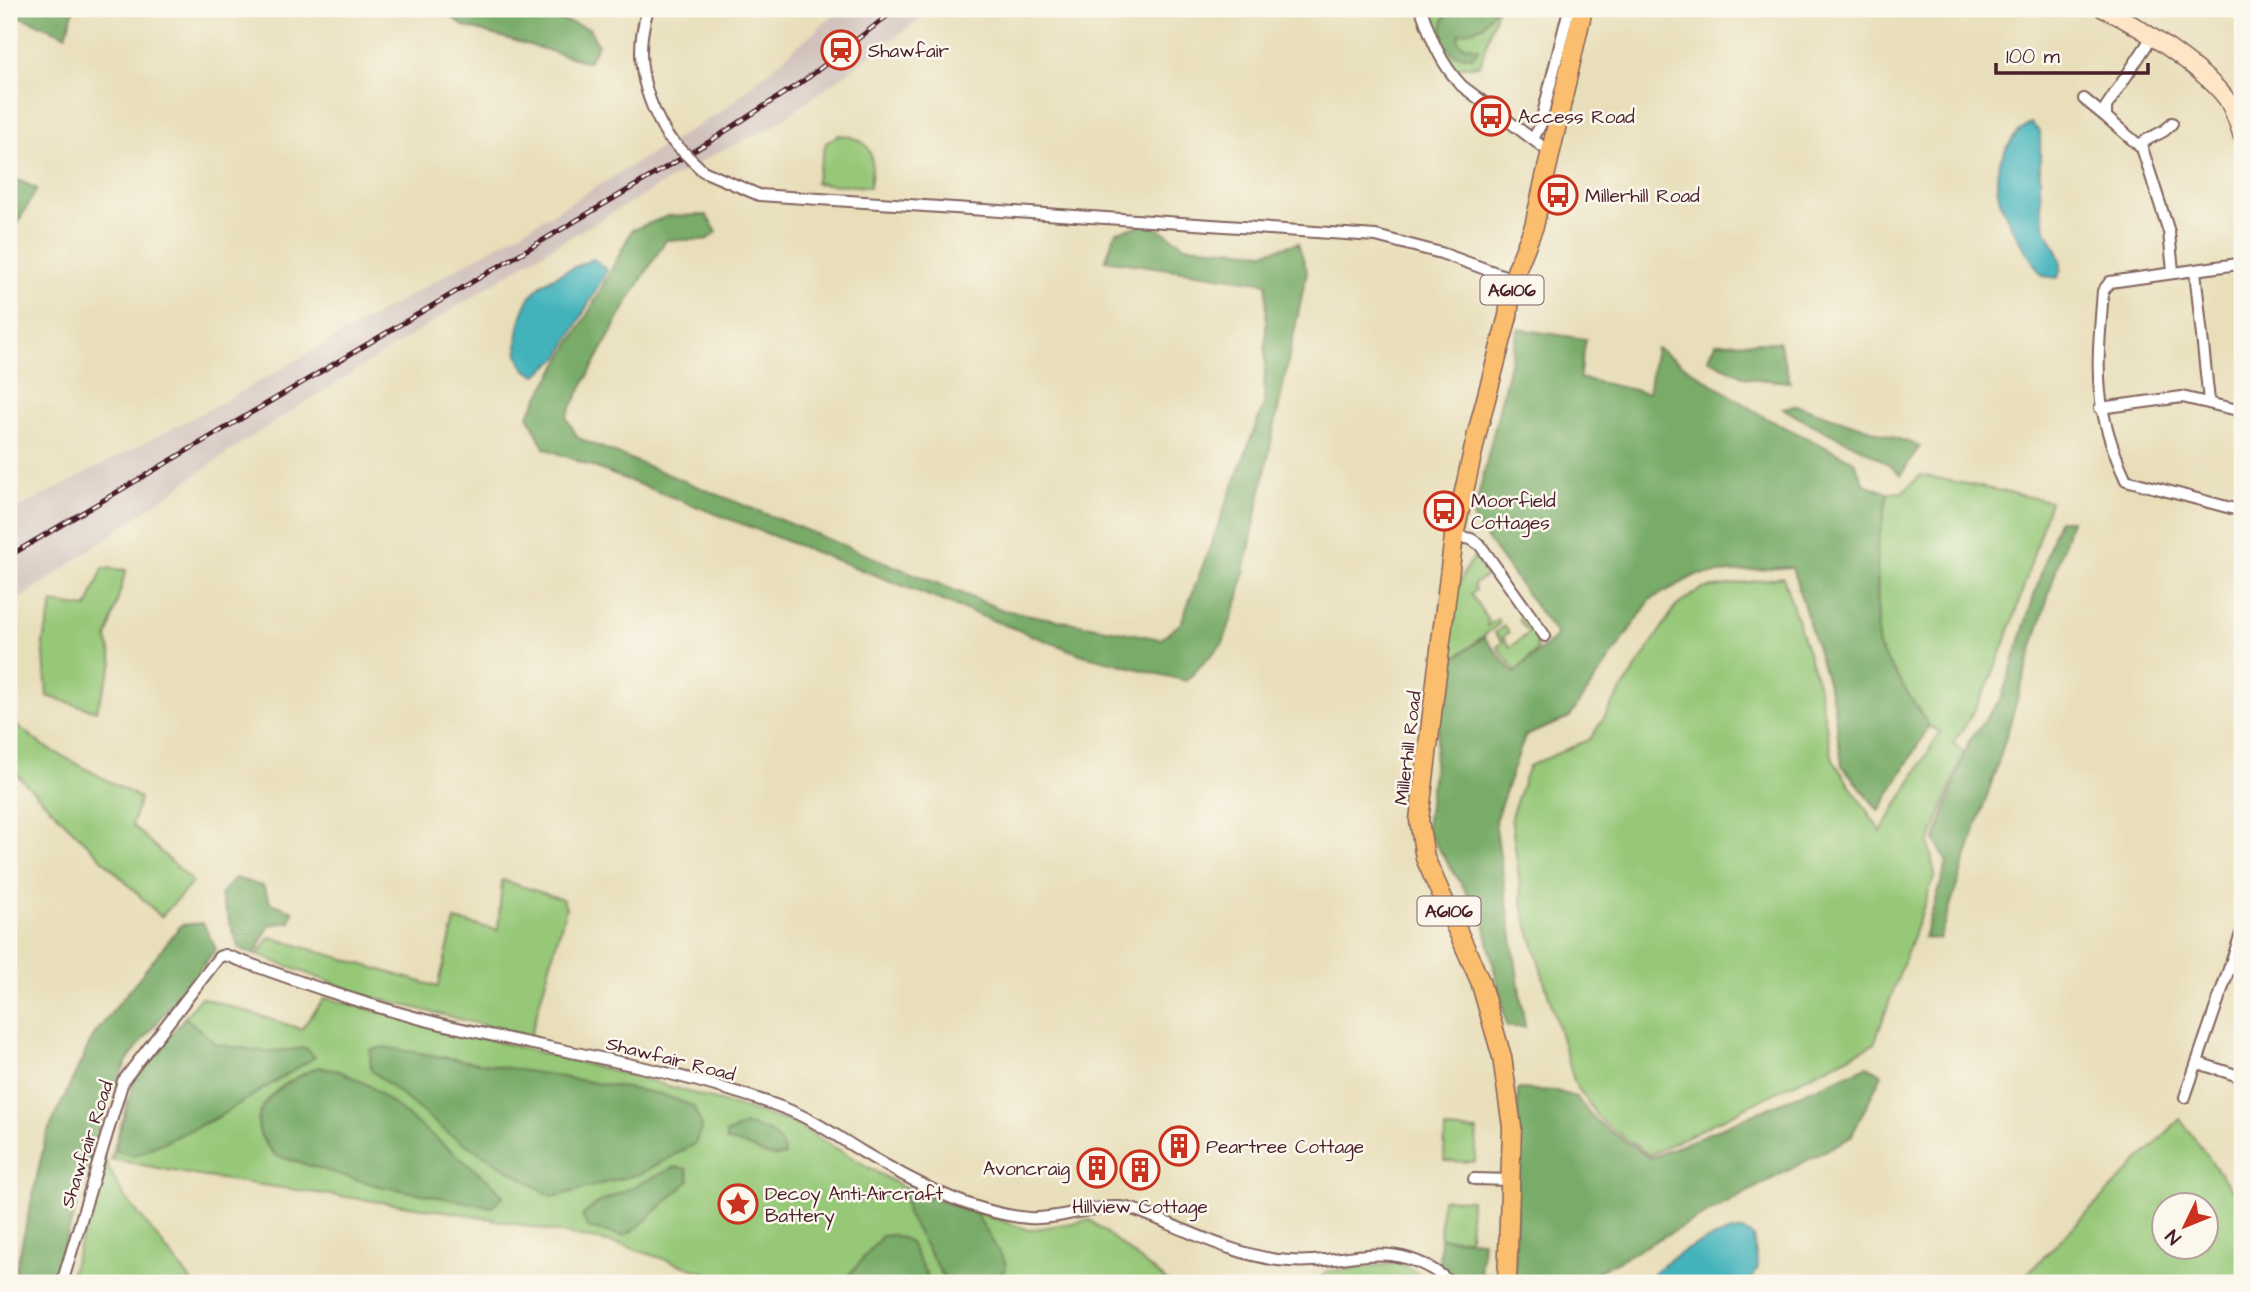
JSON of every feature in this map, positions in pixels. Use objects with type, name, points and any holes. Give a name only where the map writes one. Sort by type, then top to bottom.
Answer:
[{"type":"main road","name":"Millerhill Road","points":[[1507,1283],[1512,1128],[1503,1057],[1480,981],[1425,858],[1419,820],[1454,536],[1478,429],[1508,316],[1513,279],[1534,226],[1560,99],[1583,9]]},
{"type":"street","points":[[648,9],[642,27],[640,66],[644,87],[668,137],[703,171],[759,195],[1376,236],[1441,253],[1513,279]]},
{"type":"street","points":[[1421,9],[1435,48],[1449,73],[1551,153]]},
{"type":"street","points":[[1533,139],[1540,126],[1569,9]]},
{"type":"street","points":[[2103,9],[2151,37],[2237,105],[2242,137]]},
{"type":"street","points":[[2106,117],[2106,107],[2151,37]]},
{"type":"street","points":[[2084,99],[2139,146],[2169,232],[2173,271]]},
{"type":"street","points":[[2139,146],[2147,137],[2165,133],[2172,124]]},
{"type":"street","points":[[2238,264],[2195,271],[2173,271],[2110,282],[2103,291],[2097,368],[2100,408],[2126,480],[2242,511]]},
{"type":"street","points":[[2195,271],[2209,401]]},
{"type":"street","points":[[2100,408],[2182,397],[2209,401],[2242,411]]},
{"type":"street","points":[[1454,536],[1471,539],[1480,545],[1545,636]]},
{"type":"street","points":[[2185,1097],[2242,932]]},
{"type":"street","name":"Shawfair Road","points":[[62,1283],[123,1081],[219,957],[225,955],[342,997],[439,1024],[714,1084],[785,1108],[889,1168],[963,1201],[1000,1212],[1028,1217],[1051,1217],[1083,1210],[1122,1207],[1240,1252],[1303,1263],[1395,1253],[1416,1260],[1451,1283]]},
{"type":"street","points":[[2198,1063],[2242,1077]]},
{"type":"street","points":[[1474,1179],[1512,1180]]},
{"type":"shaded area","points":[[840,9],[934,9],[771,128],[716,153],[532,259],[240,444],[9,607],[9,513],[223,402],[538,222],[722,111]]},
{"type":"green space","points":[[9,9],[74,9],[66,35],[18,16],[9,33]]},
{"type":"green space","points":[[442,9],[521,9],[589,28],[598,45],[588,62],[463,26]]},
{"type":"green space","points":[[1426,9],[1497,9],[1480,65],[1454,68],[1432,30]]},
{"type":"green space","points":[[1452,9],[1494,9],[1483,26],[1459,34],[1458,40],[1462,45],[1479,48],[1472,57],[1454,54],[1441,41],[1444,18]]},
{"type":"green space","points":[[839,135],[860,140],[870,151],[870,187],[815,183],[826,143]]},
{"type":"green space","points":[[9,176],[37,189],[9,238]]},
{"type":"green space","points":[[706,215],[717,232],[706,240],[666,240],[627,303],[566,417],[578,438],[1003,610],[1161,639],[1181,623],[1264,404],[1267,283],[1105,260],[1116,232],[1149,223],[1186,246],[1265,252],[1298,243],[1307,271],[1239,597],[1223,643],[1186,681],[1083,655],[544,448],[528,415],[589,312],[632,230],[668,216]]},
{"type":"green space","points":[[1518,329],[1586,339],[1579,378],[1648,393],[1656,348],[1766,418],[1854,461],[1864,484],[1888,493],[1877,548],[1878,647],[1929,726],[1879,811],[1842,765],[1833,701],[1792,567],[1696,575],[1651,599],[1569,718],[1525,736],[1495,821],[1525,1027],[1507,1027],[1483,918],[1426,829],[1446,665],[1484,637],[1514,673],[1557,636],[1473,519]]},
{"type":"green space","points":[[1779,342],[1790,382],[1747,378],[1708,359],[1716,343]]},
{"type":"green space","points":[[1796,405],[1920,446],[1901,475],[1874,455],[1783,408]]},
{"type":"green space","points":[[1921,475],[2050,501],[1999,658],[1971,717],[1953,743],[1964,752],[1929,844],[1935,875],[1874,1044],[1649,1155],[1600,1120],[1575,1084],[1523,909],[1511,816],[1529,766],[1590,739],[1676,606],[1702,589],[1783,577],[1817,680],[1833,760],[1881,832],[1940,732],[1929,726],[1878,648],[1877,548],[1888,493],[1902,492]]},
{"type":"green space","points":[[2058,520],[2071,520],[1999,760],[1939,939],[1924,938],[1947,863],[1935,840],[1969,741],[2002,697]]},
{"type":"green space","points":[[1474,557],[1487,575],[1473,585],[1476,590],[1471,594],[1488,620],[1487,626],[1497,619],[1500,623],[1446,665],[1456,594],[1466,568]]},
{"type":"green space","points":[[103,568],[126,570],[107,638],[113,663],[96,711],[47,696],[43,642],[53,603],[87,608]]},
{"type":"green space","points":[[1524,615],[1535,629],[1537,650],[1516,671],[1497,647],[1503,642],[1495,633],[1504,626],[1509,632],[1503,637],[1510,647],[1529,633],[1518,619]]},
{"type":"green space","points":[[9,719],[42,745],[140,798],[132,825],[193,882],[161,917],[9,767]]},
{"type":"green space","points":[[235,878],[263,886],[271,903],[293,911],[290,922],[269,925],[255,955],[239,948],[220,895]]},
{"type":"green space","points":[[502,880],[562,899],[566,908],[530,1037],[364,995],[258,955],[270,937],[438,987],[455,920],[498,930]]},
{"type":"green space","points":[[203,923],[216,949],[128,1059],[108,1101],[53,1283],[13,1283],[46,1136],[93,1036],[181,925]]},
{"type":"green space","points":[[201,997],[301,1029],[325,998],[648,1080],[793,1123],[904,1188],[1029,1230],[1090,1220],[1169,1283],[735,1283],[622,1245],[465,1214],[199,1176],[111,1159],[134,1081]]},
{"type":"green space","points":[[185,1017],[216,1044],[266,1052],[306,1048],[315,1057],[216,1118],[134,1156],[114,1150],[134,1081]]},
{"type":"green space","points":[[384,1047],[661,1094],[693,1106],[702,1126],[695,1144],[642,1173],[553,1197],[449,1134],[371,1070],[370,1050]]},
{"type":"green space","points":[[1867,1066],[1882,1074],[1851,1137],[1576,1283],[1515,1283],[1518,1089],[1556,1091],[1576,1097],[1598,1123],[1650,1158]]},
{"type":"green space","points":[[318,1067],[340,1071],[370,1086],[492,1183],[503,1196],[492,1207],[379,1186],[277,1156],[264,1141],[259,1127],[259,1114],[276,1092]]},
{"type":"green space","points":[[2180,1119],[2242,1203],[2242,1283],[2018,1283]]},
{"type":"green space","points":[[745,1125],[771,1133],[780,1142],[785,1155],[770,1156],[742,1144],[726,1141],[726,1134]]},
{"type":"green space","points":[[1445,1129],[1477,1131],[1475,1162],[1444,1161]]},
{"type":"green space","points":[[105,1161],[122,1193],[193,1283],[68,1283]]},
{"type":"green space","points":[[675,1167],[687,1169],[689,1181],[637,1228],[623,1236],[589,1228],[582,1216],[596,1204]]},
{"type":"green space","points":[[904,1188],[975,1212],[1006,1264],[1004,1271],[985,1283],[947,1283],[907,1214]]},
{"type":"green space","points":[[1442,1199],[1471,1200],[1469,1239],[1440,1238]]},
{"type":"green space","points":[[894,1235],[909,1241],[931,1283],[842,1283],[882,1236]]},
{"type":"green space","points":[[1440,1238],[1483,1241],[1480,1273],[1496,1275],[1496,1283],[1459,1283],[1439,1266]]},
{"type":"green space","points":[[1400,1263],[1434,1283],[1317,1283],[1326,1272]]},
{"type":"water","points":[[2031,123],[2040,132],[2041,205],[2045,227],[2060,257],[2058,278],[2043,276],[2036,267],[2011,226],[1999,196],[1999,166],[2005,151],[2016,135]]},
{"type":"water","points":[[593,259],[607,270],[559,357],[537,375],[527,370],[520,361],[517,349],[521,320],[532,295],[551,279]]},
{"type":"water","points":[[1743,1230],[1753,1237],[1758,1267],[1750,1283],[1646,1283],[1676,1255],[1703,1241]]},
{"type":"railway","points":[[9,556],[709,142],[809,77],[896,9]]},
{"type":"place","name":"Shawfair","points":[[841,50]]},
{"type":"place","name":"Access Road","points":[[1491,116]]},
{"type":"place","name":"Millerhill Road","points":[[1558,195]]},
{"type":"place","name":"Moorfield Cottages","points":[[1444,511]]},
{"type":"place","name":"Peartree Cottage","points":[[1179,1146]]},
{"type":"place","name":"Avoncraig","points":[[1097,1168]]},
{"type":"place","name":"Hillview Cottage","points":[[1140,1170]]},
{"type":"place","name":"Decoy Anti-Aircraft Battery","points":[[738,1204]]}]
